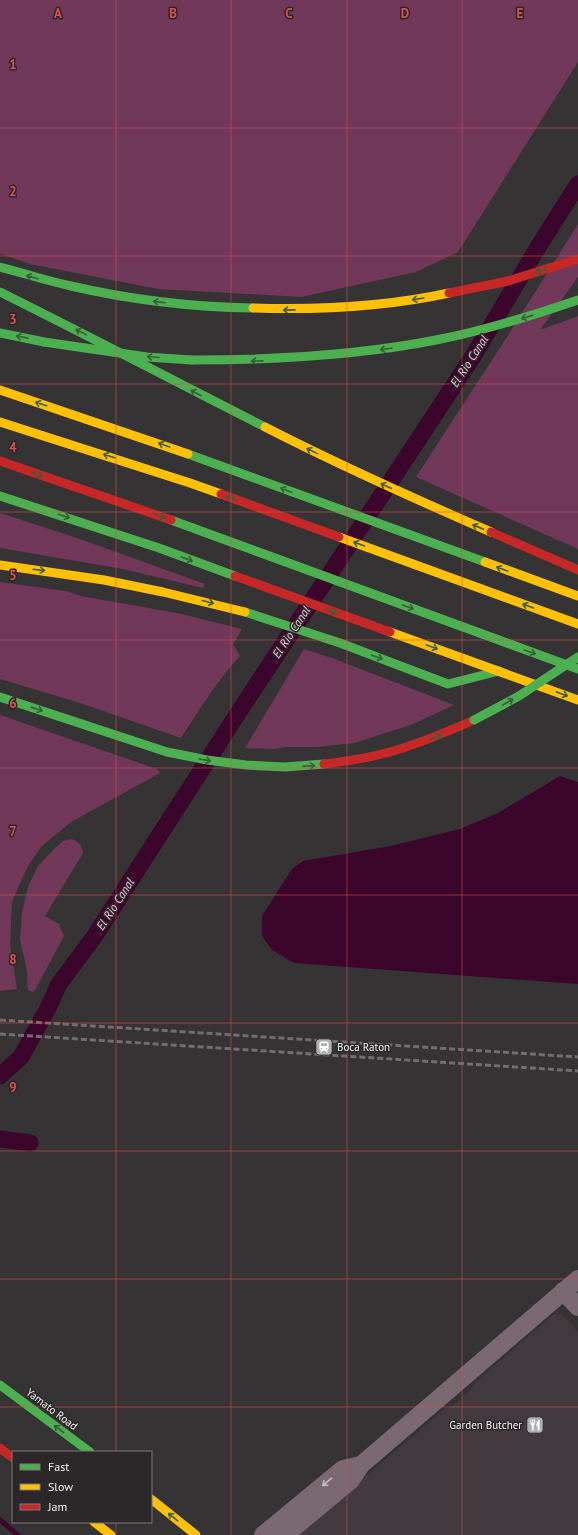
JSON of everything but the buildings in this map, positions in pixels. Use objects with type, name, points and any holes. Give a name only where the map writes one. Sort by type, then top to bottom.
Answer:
[{"type":"main road","points":[[0,267],[52,282],[121,297],[182,305],[273,310],[344,308],[377,305],[457,292],[524,276],[578,259]]},
{"type":"main road","points":[[0,292],[204,397],[348,467],[421,502],[578,570]]},
{"type":"main road","points":[[0,333],[44,342],[147,357],[192,360],[262,361],[321,357],[383,350],[425,343],[506,323],[578,300]]},
{"type":"main road","points":[[0,390],[161,444],[578,596]]},
{"type":"main road","points":[[0,422],[154,471],[396,557],[578,624]]},
{"type":"main road","points":[[0,461],[142,509],[578,670]]},
{"type":"main road","points":[[0,496],[100,528],[578,700]]},
{"type":"main road","points":[[0,565],[104,580],[191,598],[254,614],[340,643],[448,684],[499,671]]},
{"type":"main road","points":[[0,697],[167,752],[216,762],[242,765],[290,767],[315,766],[366,758],[418,744],[474,720],[519,696],[578,657]]},
{"type":"main road","name":"Yamato Road","points":[[0,1385],[89,1451]]},
{"type":"main road","points":[[0,1448],[12,1457]]},
{"type":"main road","points":[[152,1500],[196,1535]]},
{"type":"main road","points":[[95,1523],[110,1535]]},
{"type":"street","points":[[285,1535],[351,1480],[361,1465],[578,1279]]},
{"type":"street","points":[[563,1291],[578,1308]]},
{"type":"street","points":[[263,1535],[343,1469],[361,1465]]},
{"type":"shaded area","points":[[0,0],[578,0],[578,62],[458,252],[416,272],[301,297],[158,289],[30,264],[0,254]]},
{"type":"shaded area","points":[[578,224],[578,277],[540,330],[578,316],[578,549],[416,477]]},
{"type":"shaded area","points":[[0,513],[80,539],[205,584],[203,588],[123,569],[0,548]]},
{"type":"shaded area","points":[[0,582],[66,591],[81,596],[182,614],[242,629],[233,644],[240,656],[216,686],[181,738],[83,704],[0,679]]},
{"type":"shaded area","points":[[304,649],[332,658],[454,705],[411,725],[354,743],[317,747],[286,747],[274,749],[245,748]]},
{"type":"shaded area","points":[[0,715],[157,769],[160,773],[71,822],[42,846],[29,864],[12,902],[10,945],[17,989],[0,991]]},
{"type":"shaded area","points":[[560,776],[578,782],[578,984],[294,963],[272,950],[262,936],[262,916],[292,869],[303,861],[391,846],[460,829],[498,813]]},
{"type":"shaded area","points":[[72,839],[80,844],[83,853],[45,916],[59,924],[64,936],[33,992],[28,990],[27,971],[20,939],[22,913],[28,887],[38,866],[63,841]]},
{"type":"shaded area","points":[[562,1314],[578,1332],[578,1535],[296,1535],[445,1409],[454,1405],[470,1391],[476,1382],[553,1315]]},
{"type":"waterway","name":"El Rio Canal","points":[[0,1076],[21,1057],[48,1008],[59,984],[94,937],[242,707],[472,358],[540,244],[578,184]]},
{"type":"waterway","points":[[0,1139],[30,1143]]},
{"type":"waterway","points":[[0,1520],[18,1535]]},
{"type":"railway","points":[[0,1020],[578,1057]]},
{"type":"railway","points":[[0,1034],[578,1071]]},
{"type":"traffic: fast","points":[[0,267],[62,284],[139,299],[207,306],[253,308]]},
{"type":"traffic: fast","points":[[0,292],[265,427]]},
{"type":"traffic: fast","points":[[192,360],[284,358],[375,350],[490,328],[578,300]]},
{"type":"traffic: fast","points":[[0,333],[44,342]]},
{"type":"traffic: fast","points":[[44,342],[147,357],[192,360]]},
{"type":"traffic: fast","points":[[188,454],[485,562]]},
{"type":"traffic: fast","points":[[0,496],[159,548],[235,576]]},
{"type":"traffic: fast","points":[[171,520],[578,669]]},
{"type":"traffic: fast","points":[[245,612],[340,643],[448,684],[499,671]]},
{"type":"traffic: fast","points":[[474,720],[519,696],[578,657]]},
{"type":"traffic: fast","points":[[0,697],[167,752],[207,760],[246,765],[285,767],[324,764]]},
{"type":"traffic: fast","points":[[0,1385],[89,1451]]},
{"type":"traffic: slow","points":[[253,308],[327,308],[401,302],[449,293]]},
{"type":"traffic: slow","points":[[0,390],[188,454]]},
{"type":"traffic: slow","points":[[0,422],[221,494]]},
{"type":"traffic: slow","points":[[265,427],[321,455],[491,532]]},
{"type":"traffic: slow","points":[[339,537],[578,624]]},
{"type":"traffic: slow","points":[[485,562],[578,596]]},
{"type":"traffic: slow","points":[[0,565],[104,580],[163,592],[245,612]]},
{"type":"traffic: slow","points":[[390,632],[578,700]]},
{"type":"traffic: slow","points":[[152,1500],[196,1535]]},
{"type":"traffic: slow","points":[[95,1523],[111,1535]]},
{"type":"traffic: jam","points":[[449,293],[508,281],[578,259]]},
{"type":"traffic: jam","points":[[0,461],[171,520]]},
{"type":"traffic: jam","points":[[221,494],[339,537]]},
{"type":"traffic: jam","points":[[491,532],[578,570]]},
{"type":"traffic: jam","points":[[235,576],[390,632]]},
{"type":"traffic: jam","points":[[324,764],[343,762],[391,752],[474,720]]},
{"type":"traffic: jam","points":[[0,1448],[12,1457]]},
{"type":"place","name":"Boca Raton","points":[[324,1047]]},
{"type":"place","name":"Garden Butcher","points":[[535,1425]]}]
